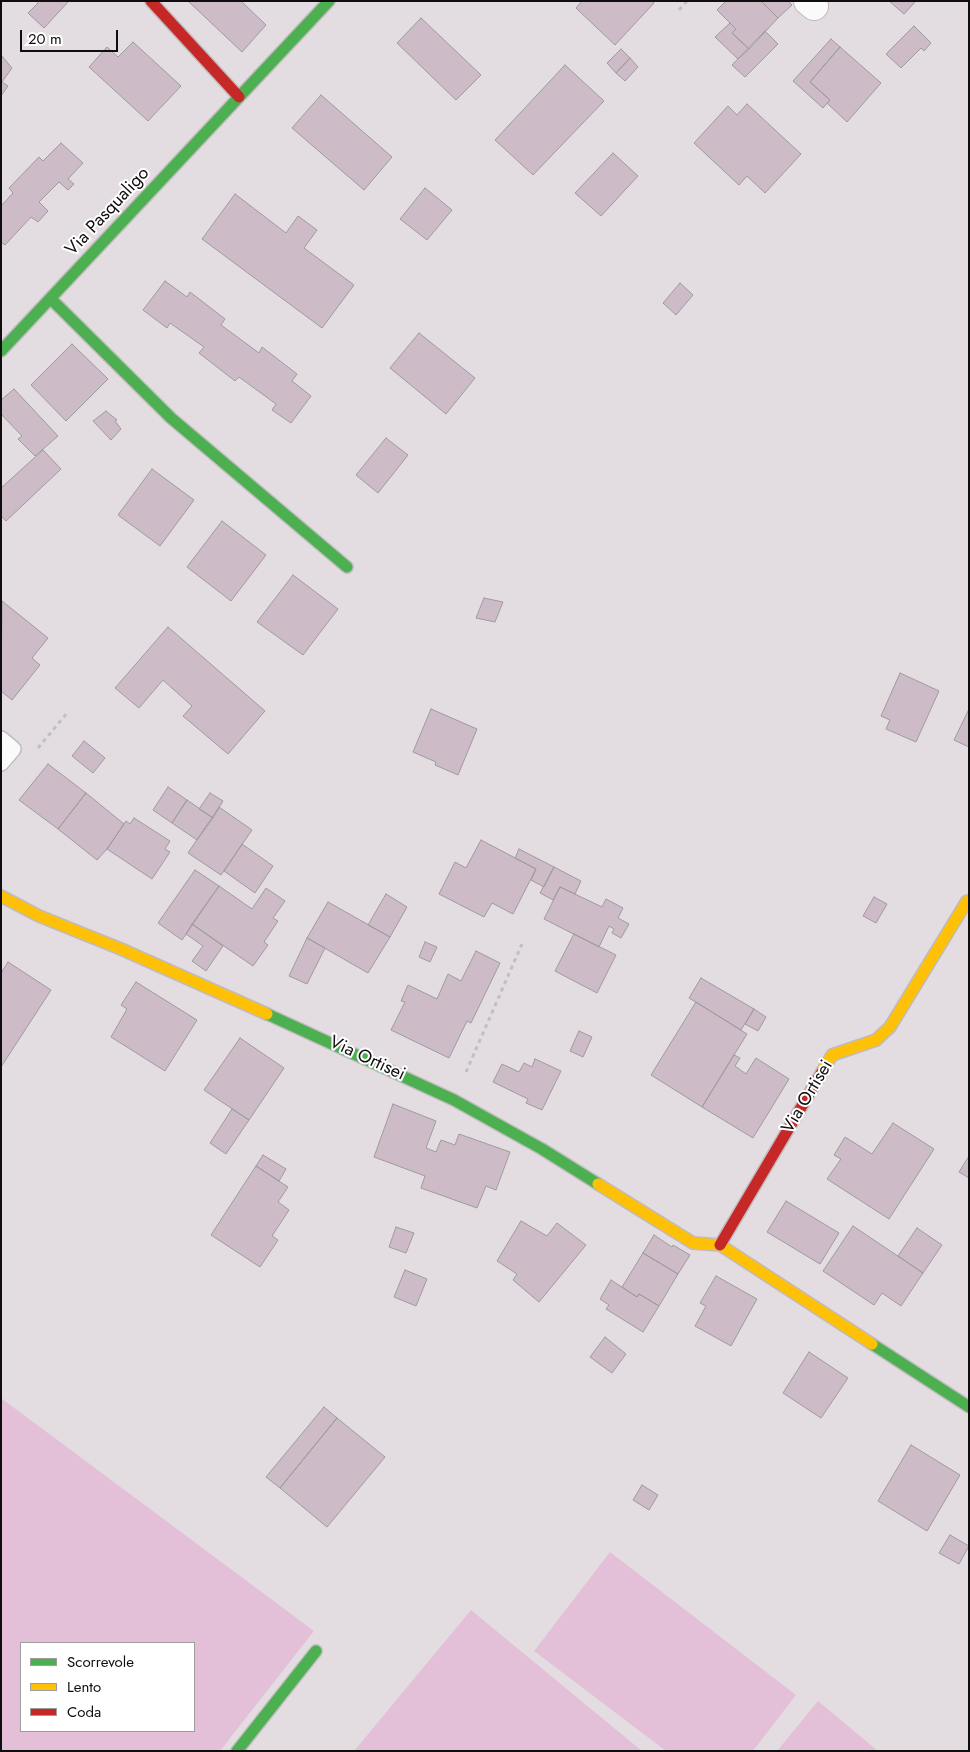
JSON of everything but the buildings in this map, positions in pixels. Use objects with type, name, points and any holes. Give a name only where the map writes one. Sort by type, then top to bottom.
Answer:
[{"type":"street","points":[[151,1],[240,97]]},
{"type":"street","name":"Via Pasqualigo","points":[[1,351],[329,1]]},
{"type":"street","points":[[51,299],[171,418],[347,567]]},
{"type":"street","name":"Via Ortisei","points":[[1,896],[39,916],[130,953],[454,1100],[542,1149],[693,1243],[720,1245],[969,1407]]},
{"type":"street","name":"Via Ortisei","points":[[720,1245],[832,1055],[876,1040],[884,1034],[967,901]]},
{"type":"street","points":[[237,1751],[316,1651]]},
{"type":"lane","points":[[1,739],[13,750],[1,764]]},
{"type":"path","points":[[679,10],[687,1]]},
{"type":"path","points":[[454,1100],[522,944]]},
{"type":"shaded area","points":[[1,1398],[314,1631],[220,1751],[1,1751]]},
{"type":"shaded area","points":[[610,1552],[796,1695],[753,1751],[666,1751],[534,1651]]},
{"type":"shaded area","points":[[471,1610],[642,1751],[354,1751]]},
{"type":"shaded area","points":[[818,1701],[878,1751],[777,1751]]},
{"type":"traffic: fast","points":[[1,351],[329,1]]},
{"type":"traffic: fast","points":[[51,299],[171,418],[347,567]]},
{"type":"traffic: fast","points":[[267,1014],[454,1100],[542,1149],[598,1184]]},
{"type":"traffic: fast","points":[[872,1344],[969,1407]]},
{"type":"traffic: fast","points":[[237,1751],[316,1651]]},
{"type":"traffic: slow","points":[[1,896],[39,916],[121,949],[267,1014]]},
{"type":"traffic: slow","points":[[822,1072],[832,1055],[876,1040],[890,1027],[967,901]]},
{"type":"traffic: slow","points":[[598,1184],[693,1243],[720,1245],[872,1344]]},
{"type":"traffic: jam","points":[[151,1],[239,97]]},
{"type":"traffic: jam","points":[[720,1245],[822,1072]]}]
